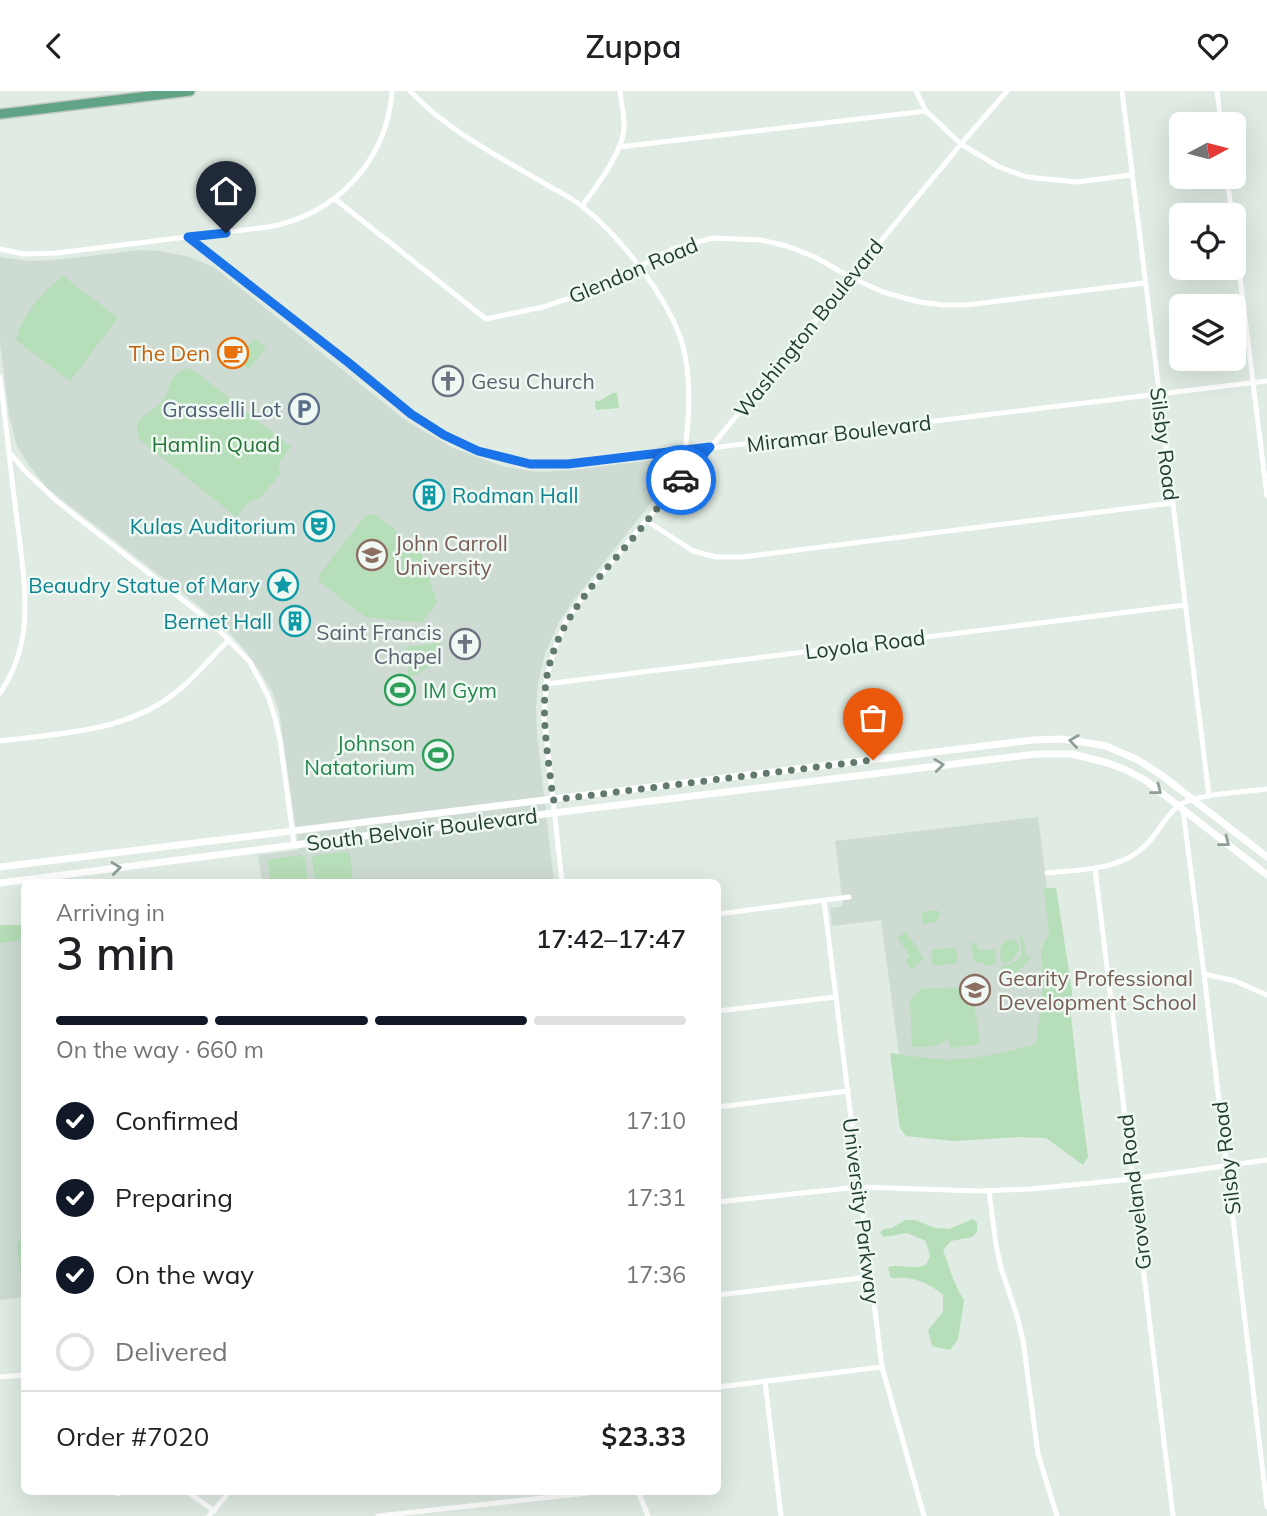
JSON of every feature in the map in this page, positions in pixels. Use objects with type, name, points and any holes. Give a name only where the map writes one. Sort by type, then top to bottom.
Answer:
[{"type":"main road","points":[[0,114],[190,91]]},
{"type":"street","points":[[0,249],[23,254],[48,254],[285,224],[311,214],[335,199],[358,177],[376,150],[387,119],[391,91]]},
{"type":"street","points":[[410,91],[440,119],[582,206],[612,234],[639,265],[670,315],[684,352],[690,396],[685,451]]},
{"type":"street","points":[[582,206],[619,147],[624,130],[620,91]]},
{"type":"street","points":[[916,91],[926,111],[961,144],[999,167],[1027,177],[1077,182],[1131,175]]},
{"type":"street","name":"Washington Boulevard","points":[[562,879],[544,717],[548,668],[566,621],[584,595],[1007,91]]},
{"type":"street","name":"Silsby Road","points":[[1122,91],[1209,796]]},
{"type":"street","points":[[1217,91],[1220,112]]},
{"type":"street","points":[[619,147],[926,111]]},
{"type":"street","name":"Glendon Road","points":[[335,199],[486,319],[543,307],[573,297],[673,249],[712,238],[761,240],[787,246],[815,257],[883,292],[919,302],[943,305],[966,305],[1145,283]]},
{"type":"street","name":"Miramar Boulevard","points":[[188,237],[411,414],[444,435],[478,451],[530,464],[560,464],[685,451],[1267,381]]},
{"type":"street","points":[[1240,280],[1267,496]]},
{"type":"street","points":[[0,377],[26,607],[20,653],[0,693]]},
{"type":"street","points":[[9,452],[50,496],[211,622],[250,662],[268,696],[281,740],[294,844]]},
{"type":"street","points":[[647,521],[693,551],[716,557],[742,557],[1172,503]]},
{"type":"street","name":"Loyola Road","points":[[546,684],[1185,605]]},
{"type":"street","points":[[0,741],[103,727],[132,718],[180,689],[229,640]]},
{"type":"street","name":"South Belvoir Boulevard","points":[[0,867],[1033,740],[1061,739],[1106,747],[1138,760],[1267,857]]},
{"type":"street","name":"South Belvoir Boulevard","points":[[30,879],[294,844],[1036,754],[1072,754],[1108,762],[1126,770],[1145,780],[1267,875]]},
{"type":"street","points":[[873,760],[875,773]]},
{"type":"street","points":[[1047,873],[1114,865],[1137,853],[1192,799],[1267,789]]},
{"type":"street","name":"Silsby Road","points":[[1180,808],[1204,974],[1267,1507]]},
{"type":"street","name":"Groveland Road","points":[[1095,868],[1173,1516]]},
{"type":"street","name":"South Belvoir Boulevard","points":[[0,883],[21,880]]},
{"type":"street","points":[[721,914],[849,897]]},
{"type":"street","name":"University Parkway","points":[[824,901],[882,1367],[924,1516]]},
{"type":"street","points":[[1204,974],[1235,981],[1267,995]]},
{"type":"street","points":[[721,1011],[836,997]]},
{"type":"street","points":[[721,1107],[848,1091]]},
{"type":"street","points":[[721,1202],[859,1187],[989,1191],[1031,1189],[1132,1179],[1267,1160]]},
{"type":"street","points":[[989,1191],[996,1249],[1023,1340],[1038,1454],[1056,1516]]},
{"type":"street","points":[[721,1295],[870,1277]]},
{"type":"street","points":[[721,1387],[882,1367]]},
{"type":"street","points":[[0,1377],[21,1375]]},
{"type":"street","points":[[765,1381],[781,1516]]},
{"type":"street","points":[[192,1495],[211,1513],[227,1495]]},
{"type":"street","points":[[378,1516],[570,1495]]},
{"type":"street","points":[[640,1495],[648,1516]]},
{"type":"shaded area","name":"John Carroll University","points":[[140,250],[160,251],[190,257],[215,268],[405,420],[453,448],[505,467],[539,472],[661,459],[666,465],[669,471],[665,485],[574,600],[558,624],[545,654],[538,683],[537,734],[554,879],[262,879],[258,855],[299,850],[279,711],[273,693],[244,649],[226,629],[47,488],[17,446],[9,416],[0,342],[0,257],[28,261]]},
{"type":"shaded area","name":"Gearity Professional Development School","points":[[1038,817],[1077,1124],[909,1130],[881,920],[832,926],[830,908],[843,906],[835,841]]},
{"type":"shaded area","points":[[21,940],[21,1297],[0,1300],[0,943]]},
{"type":"green space","points":[[63,276],[118,318],[70,381],[16,340],[23,321],[34,304]]},
{"type":"green space","points":[[254,338],[266,347],[249,369],[237,360]]},
{"type":"green space","name":"Hamlin Quad","points":[[187,368],[195,371],[291,447],[279,464],[280,474],[260,498],[250,501],[236,517],[140,440],[138,424],[162,402],[176,374]]},
{"type":"green space","points":[[617,393],[619,408],[596,410],[595,401]]},
{"type":"green space","points":[[375,514],[419,549],[437,603],[421,623],[365,617],[319,581],[319,575],[366,515]]},
{"type":"green space","points":[[441,643],[435,660],[421,672],[409,677],[405,647]]},
{"type":"green space","name":"IM Gym","points":[[411,684],[413,698],[390,701],[387,686]]},
{"type":"green space","points":[[346,852],[350,854],[353,879],[315,879],[312,858],[316,855]]},
{"type":"green space","points":[[301,855],[305,860],[308,879],[270,879],[268,863],[271,859]]},
{"type":"green space","points":[[1044,888],[1056,888],[1072,991],[1071,1016],[1088,1157],[1083,1165],[1046,1138],[954,1141],[906,1136],[900,1128],[890,1053],[934,1059],[961,1059],[1036,1044],[1043,986],[1041,950],[1049,933]]},
{"type":"green space","points":[[937,910],[940,913],[936,922],[922,924],[922,912]]},
{"type":"green space","points":[[0,925],[21,925],[21,940],[0,943]]},
{"type":"green space","points":[[905,932],[924,959],[911,970],[905,961],[910,956],[897,938]]},
{"type":"green space","points":[[1023,936],[1026,955],[1032,958],[1017,972],[1003,979],[1001,967],[1015,962],[1022,955],[1020,937]]},
{"type":"green space","points":[[1015,939],[1019,951],[1012,961],[1001,963],[1002,944]]},
{"type":"green space","points":[[975,942],[978,950],[995,950],[996,964],[987,966],[975,962],[971,943]]},
{"type":"green space","points":[[956,947],[958,963],[933,966],[931,950]]},
{"type":"green space","points":[[957,987],[959,991],[972,989],[980,1044],[950,1048],[949,1039],[931,1046],[912,1047],[910,1001],[921,989]]},
{"type":"green space","points":[[973,1219],[977,1223],[977,1232],[972,1237],[951,1241],[943,1250],[964,1300],[958,1339],[950,1350],[932,1346],[928,1330],[943,1312],[943,1295],[917,1280],[890,1277],[888,1267],[926,1265],[930,1256],[926,1241],[907,1233],[884,1237],[880,1233],[905,1220],[949,1229]]},
{"type":"green space","points":[[21,1236],[21,1277],[17,1246]]},
{"type":"way so far","points":[[681,480],[584,595],[566,621],[555,648],[548,668],[544,717],[553,800],[873,760]]},
{"type":"place","name":"The Den","points":[[233,353]]},
{"type":"place","name":"Gesu Church","points":[[448,381]]},
{"type":"place","name":"Grasselli Lot","points":[[304,409]]},
{"type":"place","name":"Rodman Hall","points":[[429,495]]},
{"type":"place","name":"Kulas Auditorium","points":[[319,526]]},
{"type":"place","name":"John Carroll University","points":[[372,555]]},
{"type":"place","name":"Beaudry Statue of Mary","points":[[283,585]]},
{"type":"place","name":"Bernet Hall","points":[[295,621]]},
{"type":"place","name":"Saint Francis Chapel","points":[[465,644]]},
{"type":"place","name":"IM Gym","points":[[400,690]]},
{"type":"place","name":"Johnson Natatorium","points":[[438,755]]},
{"type":"place","name":"Gearity Professional Development School","points":[[975,990]]},
{"type":"route","points":[[226,233],[188,237],[411,414],[444,435],[478,451],[530,464],[568,464],[710,447],[681,480]]}]
